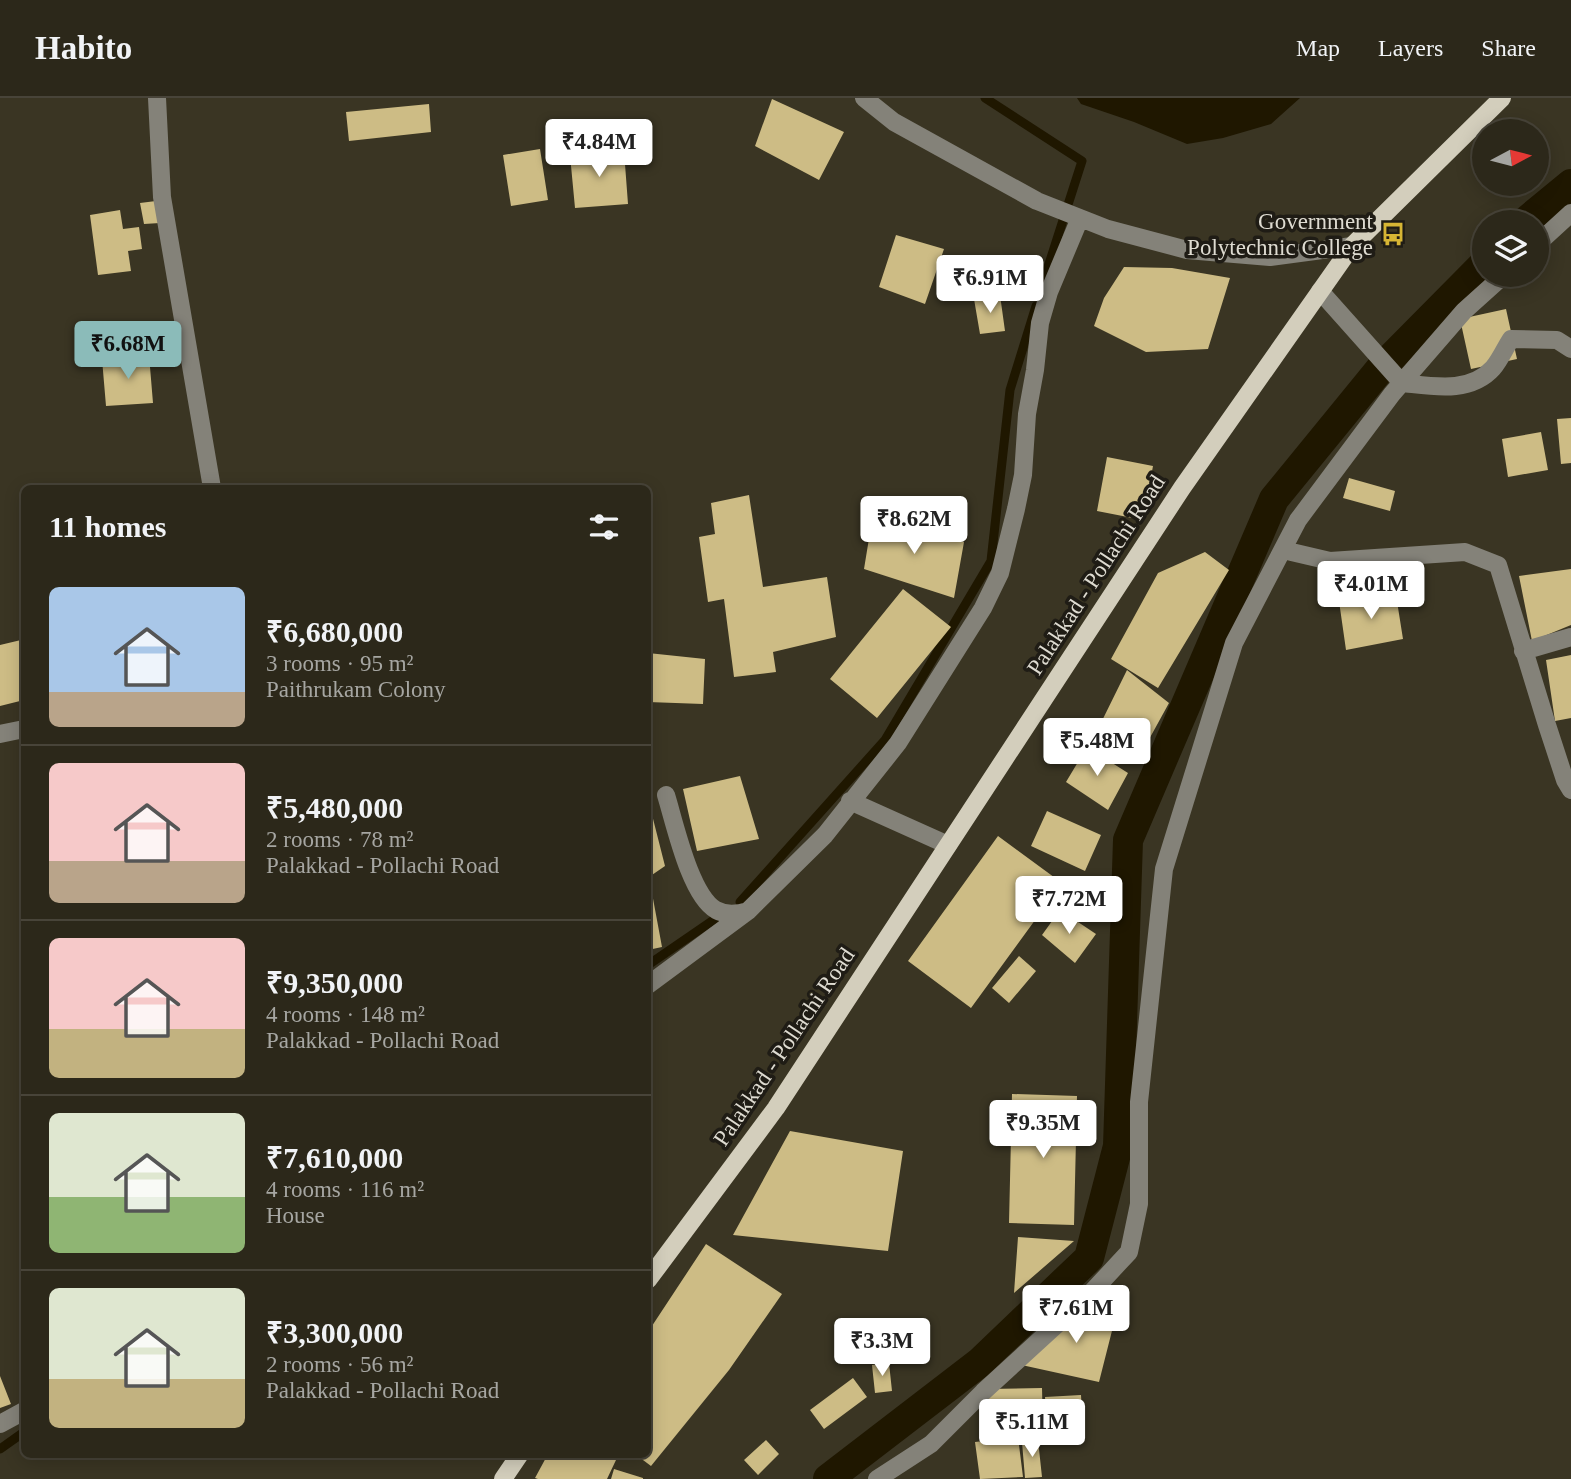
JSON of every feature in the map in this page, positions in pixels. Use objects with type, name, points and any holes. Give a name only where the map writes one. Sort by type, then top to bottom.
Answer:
[{"type":"main road","name":"Palakkad - Pollachi Road","points":[[651,1276],[776,1108],[1182,488],[1352,246],[1502,98]]},
{"type":"main road","points":[[503,1479],[517,1458]]},
{"type":"street","points":[[157,98],[162,197],[211,485]]},
{"type":"street","points":[[864,98],[894,122],[1037,201],[1108,229],[1187,250],[1270,257],[1352,246]]},
{"type":"street","points":[[1549,233],[1571,213]]},
{"type":"street","points":[[651,983],[748,911],[825,835],[849,801],[898,743],[983,608],[1000,573],[1023,475],[1027,414],[1040,323],[1049,292],[1080,218]]},
{"type":"street","points":[[877,1479],[931,1444],[982,1392],[1090,1295],[1129,1252],[1139,1204],[1139,1102],[1164,869],[1234,643],[1298,520],[1402,383],[1464,311],[1491,287]]},
{"type":"street","points":[[1320,291],[1402,383],[1442,387],[1469,384],[1492,369],[1511,339],[1558,340],[1571,349]]},
{"type":"street","points":[[1283,550],[1330,561],[1465,552],[1499,565],[1523,651],[1565,780],[1571,790]]},
{"type":"street","points":[[1523,651],[1571,637]]},
{"type":"street","points":[[0,734],[21,730]]},
{"type":"street","points":[[666,795],[694,886],[715,909],[730,914],[748,911]]},
{"type":"street","points":[[849,801],[948,845]]},
{"type":"street","points":[[0,1424],[21,1413]]},
{"type":"shaded area","points":[[1077,98],[1300,98],[1271,124],[1223,138],[1187,144],[1081,104]]},
{"type":"building","points":[[772,99],[844,132],[819,180],[755,146]]},
{"type":"building","points":[[429,104],[431,132],[349,141],[346,112]]},
{"type":"building","points":[[540,149],[548,200],[511,206],[503,155]]},
{"type":"building","points":[[624,151],[628,204],[575,208],[570,155]]},
{"type":"building","points":[[156,201],[160,223],[144,224],[140,203]]},
{"type":"building","points":[[120,210],[123,229],[139,227],[142,249],[128,251],[131,271],[98,275],[90,215]]},
{"type":"building","points":[[896,235],[944,249],[925,304],[879,287]]},
{"type":"building","points":[[1124,267],[1172,268],[1230,278],[1208,349],[1146,352],[1094,326],[1104,298]]},
{"type":"building","points":[[1000,295],[1005,331],[980,334],[974,299]]},
{"type":"building","points":[[1506,309],[1517,359],[1471,369],[1460,319]]},
{"type":"building","points":[[149,355],[153,403],[106,406],[102,359]]},
{"type":"building","points":[[1571,418],[1571,463],[1561,464],[1557,419]]},
{"type":"building","points":[[1541,432],[1548,470],[1508,477],[1502,439]]},
{"type":"building","points":[[1107,457],[1153,466],[1143,520],[1097,511]]},
{"type":"building","points":[[1349,478],[1395,491],[1390,511],[1343,498]]},
{"type":"building","points":[[749,495],[763,587],[827,577],[836,637],[773,652],[776,672],[734,677],[724,599],[708,602],[699,537],[715,534],[711,503]]},
{"type":"building","points":[[873,514],[964,542],[954,598],[864,569]]},
{"type":"building","points":[[1205,552],[1229,570],[1158,688],[1111,659],[1158,573]]},
{"type":"building","points":[[1571,569],[1571,625],[1532,641],[1519,576]]},
{"type":"building","points":[[903,589],[951,627],[877,718],[830,679]]},
{"type":"building","points":[[1396,595],[1403,639],[1346,650],[1339,601]]},
{"type":"building","points":[[21,640],[21,701],[0,706],[0,645]]},
{"type":"building","points":[[651,653],[705,659],[703,704],[651,702]]},
{"type":"building","points":[[1571,655],[1571,718],[1555,721],[1546,660]]},
{"type":"building","points":[[1127,670],[1169,703],[1136,763],[1094,737]]},
{"type":"building","points":[[1087,747],[1128,773],[1108,810],[1066,782]]},
{"type":"building","points":[[740,776],[759,839],[697,851],[683,789]]},
{"type":"building","points":[[651,811],[665,866],[651,876]]},
{"type":"building","points":[[1047,811],[1101,835],[1085,871],[1031,846]]},
{"type":"building","points":[[998,836],[1062,883],[971,1008],[908,961]]},
{"type":"building","points":[[651,888],[662,947],[651,949]]},
{"type":"building","points":[[1060,910],[1096,934],[1075,963],[1042,935]]},
{"type":"building","points":[[1019,956],[1036,971],[1009,1003],[992,988]]},
{"type":"building","points":[[1012,1094],[1077,1096],[1074,1225],[1009,1223]]},
{"type":"building","points":[[790,1131],[903,1151],[888,1251],[733,1235]]},
{"type":"building","points":[[1018,1237],[1074,1241],[1014,1293]]},
{"type":"building","points":[[706,1244],[782,1294],[729,1370],[651,1466],[640,1458],[651,1458],[651,1327]]},
{"type":"building","points":[[1086,1303],[1116,1315],[1099,1382],[1017,1364]]},
{"type":"building","points":[[889,1363],[892,1391],[875,1393],[872,1365]]},
{"type":"building","points":[[0,1376],[11,1404],[0,1408]]},
{"type":"building","points":[[853,1378],[867,1397],[824,1429],[810,1410]]},
{"type":"building","points":[[1042,1388],[1043,1429],[987,1430],[988,1389]]},
{"type":"building","points":[[1081,1395],[1083,1432],[1047,1434],[1045,1397]]},
{"type":"building","points":[[1018,1437],[1023,1477],[980,1479],[975,1442]]},
{"type":"building","points":[[766,1440],[779,1454],[758,1475],[744,1460]]},
{"type":"building","points":[[1038,1440],[1042,1477],[1025,1478],[1022,1442]]},
{"type":"building","points":[[546,1458],[616,1460],[607,1479],[535,1478]]},
{"type":"building","points":[[614,1469],[643,1478],[643,1479],[611,1479]]},
{"type":"waterway","points":[[985,98],[1082,161],[1040,292]]},
{"type":"waterway","points":[[1540,210],[1571,184]]},
{"type":"waterway","points":[[828,1479],[979,1363],[1089,1258],[1118,1146],[1128,840],[1274,499],[1381,368],[1472,276]]},
{"type":"waterway","points":[[740,902],[885,740],[991,561],[1010,390],[1036,306]]},
{"type":"waterway","points":[[651,963],[715,919]]},
{"type":"waterway","points":[[0,1449],[21,1434]]},
{"type":"place","name":"Government Polytechnic College","points":[[1393,234]]}]
